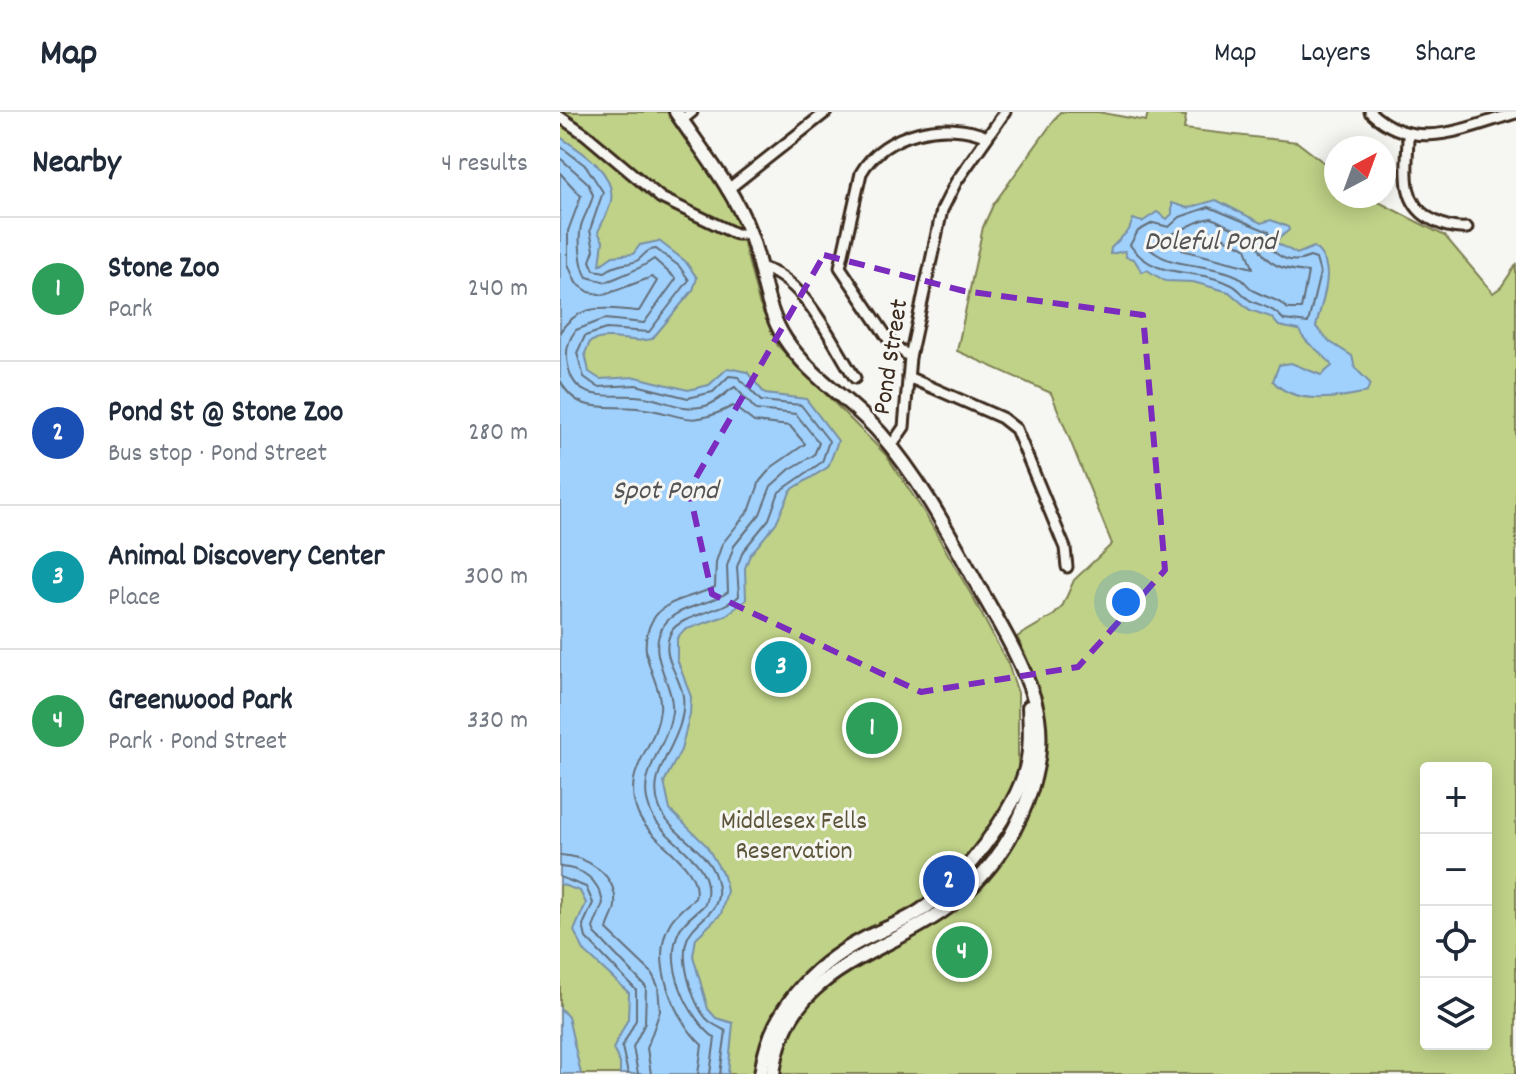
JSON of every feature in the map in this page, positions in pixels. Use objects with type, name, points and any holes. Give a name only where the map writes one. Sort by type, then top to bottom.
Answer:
[{"type":"main road","points":[[683,115],[751,234],[772,314],[789,345],[891,446]]},
{"type":"main road","name":"Pond Street","points":[[773,1074],[784,1030],[811,994],[861,954],[946,909],[971,888],[995,859],[1022,810],[1034,773],[1037,717],[1016,656],[953,540],[891,446]]},
{"type":"main road","name":"Pond Street","points":[[761,1074],[773,1026],[803,985],[852,946],[910,917],[940,897],[982,846],[1015,797],[1025,772],[1029,732],[1027,684]]},
{"type":"street","points":[[727,190],[826,112]]},
{"type":"street","name":"Pond Street","points":[[891,446],[904,429],[910,357],[942,210],[956,182],[1005,112]]},
{"type":"street","points":[[1370,112],[1390,129],[1408,135],[1450,132],[1516,113]]},
{"type":"street","points":[[560,117],[661,198],[736,234],[751,234]]},
{"type":"street","points":[[910,357],[891,343],[840,267],[861,173],[870,161],[903,136],[963,129],[987,137]]},
{"type":"street","points":[[1408,135],[1407,183],[1411,201],[1420,212],[1444,226],[1467,228]]},
{"type":"street","points":[[761,268],[779,273],[796,287],[855,378]]},
{"type":"street","points":[[908,377],[998,416],[1016,429],[1065,548],[1067,567]]},
{"type":"highlighted area","points":[[824,255],[964,291],[1143,315],[1165,570],[1078,667],[921,692],[712,594],[689,490]]},
{"type":"green space","name":"Middlesex Fells Reservation","points":[[560,112],[669,112],[737,217],[759,303],[778,346],[886,455],[924,512],[972,596],[1008,664],[1018,693],[1018,770],[1045,758],[1045,726],[1040,695],[1017,637],[1054,615],[1062,607],[1074,580],[1112,544],[1051,393],[957,351],[983,227],[993,205],[1060,112],[1098,112],[1146,121],[1148,112],[1186,116],[1184,129],[1297,142],[1324,163],[1324,208],[1390,208],[1445,236],[1493,293],[1516,265],[1516,1074],[560,1074]]},
{"type":"water","name":"Spot Pond","points":[[560,137],[595,163],[611,190],[610,205],[598,232],[603,241],[600,265],[613,256],[633,254],[640,245],[659,241],[685,261],[697,278],[693,290],[652,339],[606,338],[590,342],[585,353],[589,372],[600,379],[636,377],[688,390],[709,385],[728,368],[747,372],[765,394],[806,399],[838,441],[828,467],[791,490],[776,523],[750,555],[745,568],[746,600],[725,616],[684,630],[677,638],[677,659],[691,697],[690,714],[681,750],[664,782],[670,810],[706,845],[724,876],[727,891],[721,914],[696,938],[693,956],[708,1009],[716,1018],[733,1023],[728,1074],[620,1074],[620,1063],[613,1049],[628,1019],[629,993],[585,952],[574,931],[586,903],[580,891],[560,884]]},
{"type":"water","name":"Doleful Pond","points":[[1216,200],[1261,223],[1271,220],[1288,227],[1289,230],[1275,242],[1297,254],[1314,247],[1321,255],[1327,274],[1316,327],[1330,342],[1352,356],[1355,368],[1370,383],[1367,392],[1318,398],[1282,389],[1273,381],[1279,365],[1291,363],[1321,375],[1332,366],[1299,330],[1279,326],[1271,317],[1250,310],[1229,292],[1193,282],[1165,281],[1147,270],[1142,272],[1134,259],[1126,257],[1125,251],[1110,254],[1111,248],[1129,230],[1133,219],[1142,222],[1157,212],[1167,219],[1172,214],[1172,203],[1188,208]]},
{"type":"water","points":[[560,1008],[568,1017],[581,1074],[560,1074]]},
{"type":"place","name":"Animal Discovery Center","points":[[781,667]]},
{"type":"place","name":"Stone Zoo","points":[[872,728]]},
{"type":"place","name":"Pond St @ Stone Zoo","points":[[949,881]]},
{"type":"place","name":"Greenwood Park","points":[[962,952]]}]
